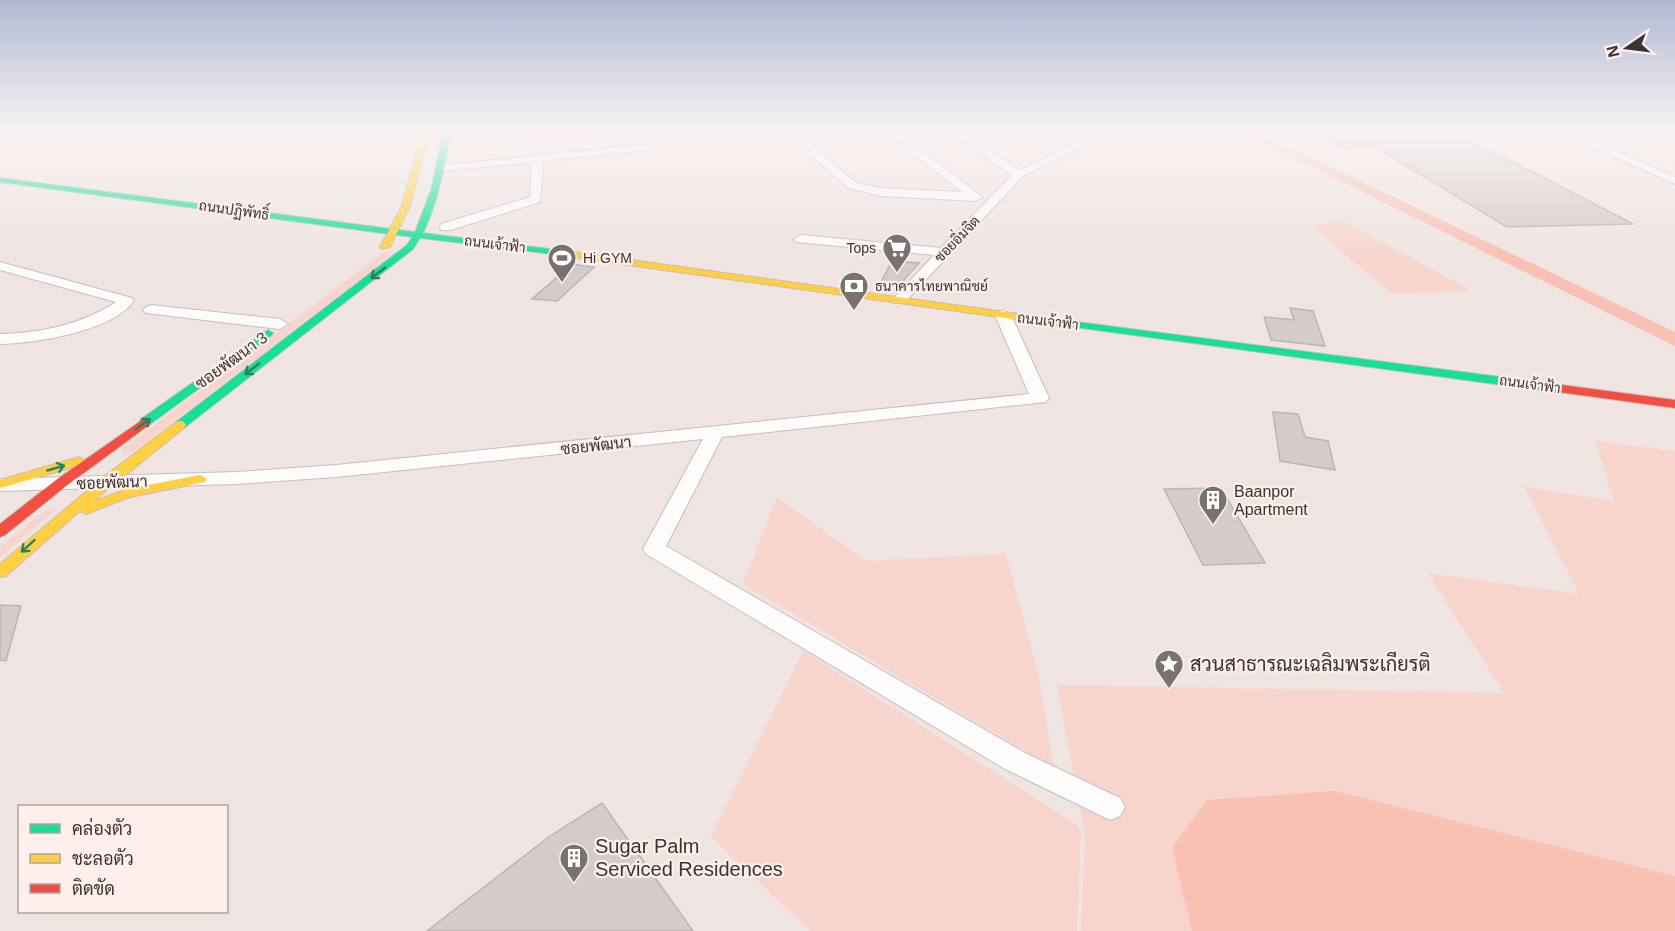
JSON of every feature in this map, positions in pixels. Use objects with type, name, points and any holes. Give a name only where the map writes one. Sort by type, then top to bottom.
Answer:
[{"type":"main road","points":[[377,253],[386,246],[396,231],[415,172]]},
{"type":"main road","points":[[421,234],[439,172]]},
{"type":"main road","name":"ถนนปฏิพัทธิ์","points":[[0,180],[396,231]]},
{"type":"main road","points":[[304,220],[352,220],[386,214],[406,205]]},
{"type":"main road","points":[[428,209],[446,227],[478,242]]},
{"type":"main road","name":"ถนนเจ้าฟ้า","points":[[396,231],[1003,315],[1675,404]]},
{"type":"main road","name":"ซอยพัฒนา 3","points":[[51,527],[106,482],[386,267],[421,234]]},
{"type":"main road","name":"ซอยพัฒนา 3","points":[[5,528],[61,483],[284,321]]},
{"type":"main road","points":[[0,485],[90,458],[116,444]]},
{"type":"main road","points":[[153,446],[143,462],[148,469],[200,479]]},
{"type":"main road","points":[[0,572],[51,527],[91,506],[150,487],[200,479]]},
{"type":"main road","points":[[0,485],[20,501],[5,528]]},
{"type":"street","points":[[446,227],[536,199],[537,172]]},
{"type":"street","points":[[836,172],[852,186],[881,192],[972,196],[993,201]]},
{"type":"street","points":[[942,172],[972,196]]},
{"type":"street","name":"ซอยอิ่มจิต","points":[[899,300],[1023,172]]},
{"type":"street","points":[[1656,172],[1675,181]]},
{"type":"street","points":[[801,239],[944,252]]},
{"type":"street","points":[[0,266],[127,301],[119,308],[67,333],[32,339],[0,339]]},
{"type":"street","points":[[151,310],[284,321]]},
{"type":"street","name":"ซอยพัฒนา","points":[[0,485],[200,479],[336,471],[1040,398],[1003,315]]},
{"type":"street","points":[[715,433],[654,549],[1015,761],[1110,807]]},
{"type":"shaded area","points":[[1344,221],[1471,291],[1393,294],[1309,225]]},
{"type":"shaded area","points":[[392,250],[395,252],[135,451],[123,455],[122,449],[384,252]]},
{"type":"shaded area","name":"สวนสาธารณะเฉลิมพระเกียรติ","points":[[1595,441],[1675,451],[1675,931],[1081,931],[1085,836],[1057,685],[1504,693],[1428,573],[1579,594],[1524,487],[1614,501]]},
{"type":"shaded area","points":[[777,497],[865,561],[1006,554],[1038,673],[1054,768],[743,584]]},
{"type":"shaded area","points":[[51,508],[57,508],[0,558],[0,547],[40,514]]},
{"type":"shaded area","points":[[803,651],[1076,824],[1081,832],[1077,931],[811,931],[711,837]]},
{"type":"shaded area","points":[[1335,791],[1675,876],[1675,931],[1192,931],[1172,848],[1207,800]]},
{"type":"building","points":[[1417,172],[1534,172],[1633,224],[1507,227]]},
{"type":"building","name":"Tops","points":[[892,261],[919,263],[898,287],[880,284]]},
{"type":"building","name":"Hi GYM","points":[[572,264],[594,267],[557,301],[532,299]]},
{"type":"building","points":[[1290,308],[1313,311],[1325,346],[1271,340],[1264,317],[1294,320]]},
{"type":"building","points":[[1273,412],[1298,414],[1305,437],[1328,441],[1335,470],[1280,461]]},
{"type":"building","name":"Baanpor Apartment","points":[[1221,488],[1265,563],[1203,565],[1164,489]]},
{"type":"building","points":[[0,605],[21,606],[6,661],[0,660]]},
{"type":"building","name":"Sugar Palm Serviced Residences","points":[[602,803],[693,931],[427,931],[550,836]]},
{"type":"waterway","points":[[1330,172],[1675,340]]},
{"type":"traffic: fast","points":[[180,425],[410,247],[425,220],[439,172]]},
{"type":"traffic: fast","points":[[0,180],[574,255]]},
{"type":"traffic: fast","points":[[1070,324],[1562,389]]},
{"type":"traffic: fast","points":[[145,422],[268,333]]},
{"type":"traffic: slow","points":[[385,247],[406,206],[415,172]]},
{"type":"traffic: slow","points":[[574,255],[1070,324]]},
{"type":"traffic: slow","points":[[0,572],[106,482],[180,425]]},
{"type":"traffic: slow","points":[[0,484],[79,461]]},
{"type":"traffic: slow","points":[[86,509],[127,493],[200,479]]},
{"type":"traffic: jam","points":[[1562,389],[1675,404]]},
{"type":"traffic: jam","points":[[0,532],[61,483],[145,422]]},
{"type":"place","name":"Tops","points":[[897,274]]},
{"type":"place","name":"Hi GYM","points":[[562,284]]},
{"type":"place","name":"ธนาคารไทยพาณิชย์","points":[[854,312]]},
{"type":"place","name":"Baanpor Apartment","points":[[1213,526]]},
{"type":"place","name":"สวนสาธารณะเฉลิมพระเกียรติ","points":[[1169,690]]},
{"type":"place","name":"Sugar Palm Serviced Residences","points":[[574,884]]}]
